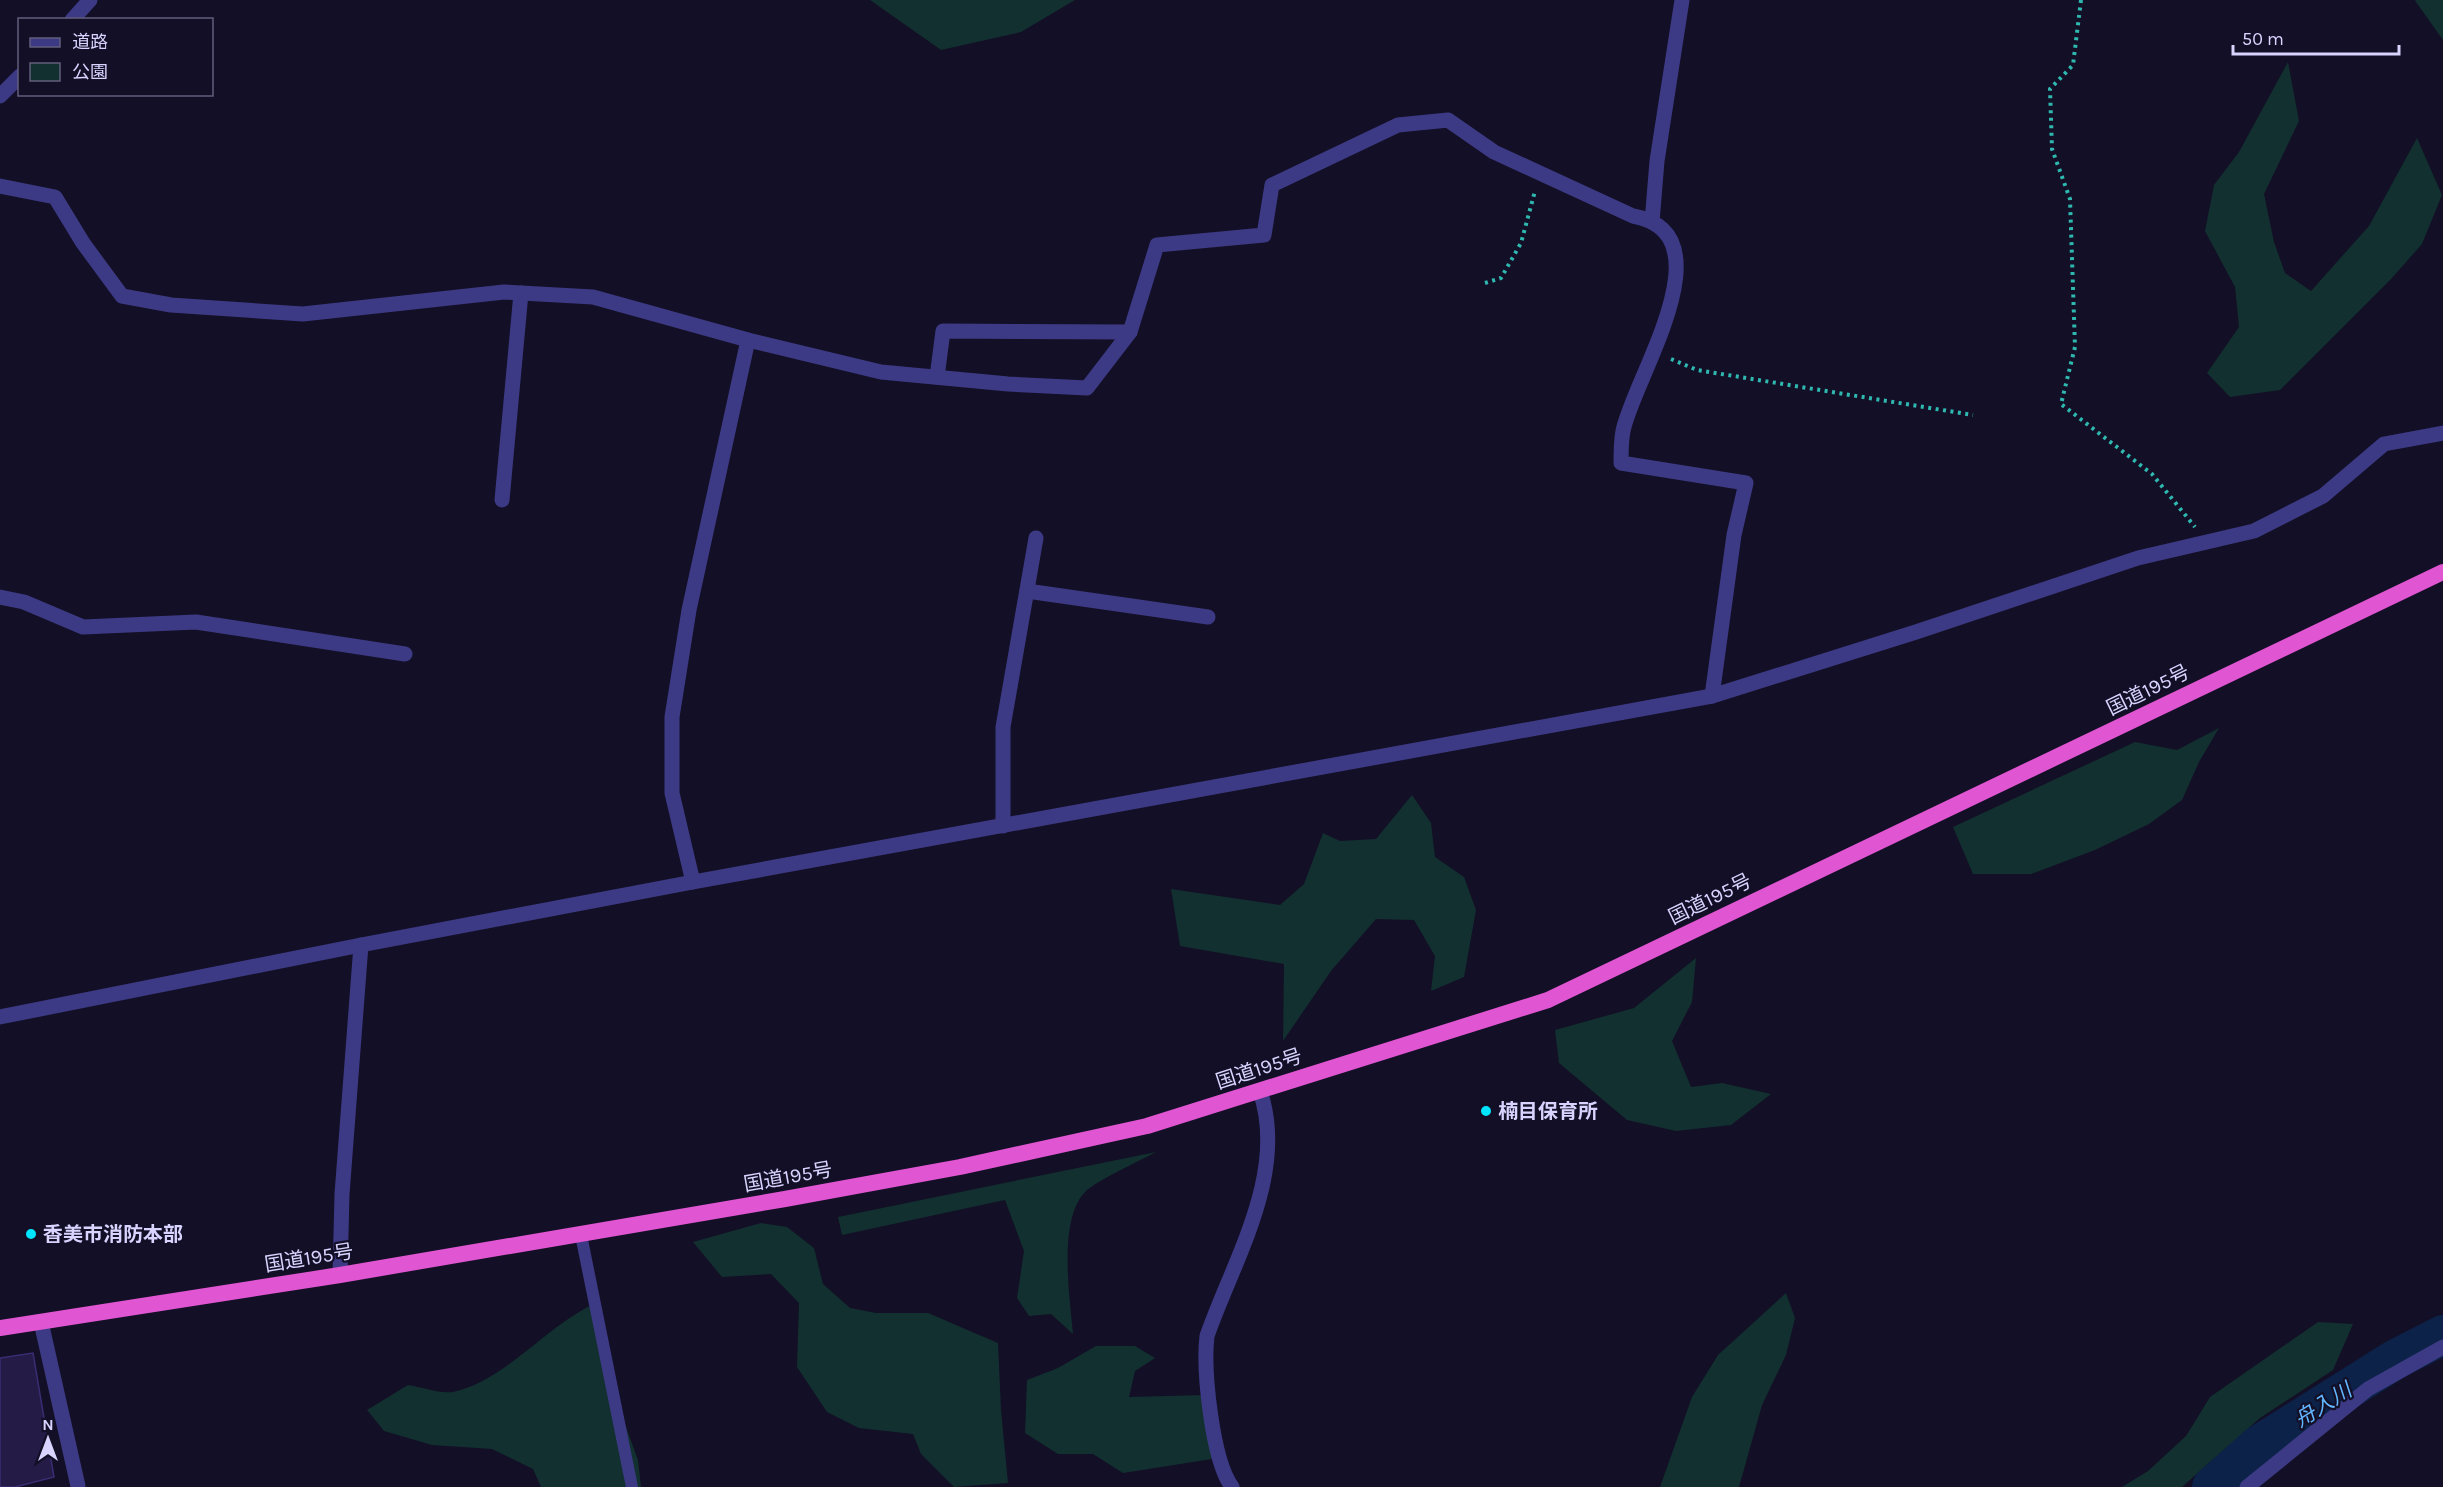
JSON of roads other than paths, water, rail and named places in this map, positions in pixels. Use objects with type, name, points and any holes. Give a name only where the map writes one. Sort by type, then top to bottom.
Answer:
[{"type":"highway","name":"国道195号","points":[[0,1328],[581,1235],[960,1167],[1147,1126],[1548,1000],[2443,572]]},
{"type":"street","points":[[74,18],[90,0]]},
{"type":"street","points":[[1652,222],[1657,161],[1682,0]]},
{"type":"street","points":[[0,96],[18,78]]},
{"type":"street","points":[[0,186],[55,197],[83,243],[122,296],[171,305],[303,314],[504,292],[593,297],[748,340],[882,372],[1087,388],[1130,332],[1157,245],[1264,235],[1272,186],[1398,125],[1448,120],[1494,152],[1665,229],[1672,244],[1678,271],[1654,351],[1623,430],[1621,463],[1746,483],[1734,535],[1712,696]]},
{"type":"street","points":[[502,500],[521,293]]},
{"type":"street","points":[[937,377],[944,331],[1130,332]]},
{"type":"street","points":[[693,882],[672,794],[672,717],[689,610],[748,340]]},
{"type":"street","points":[[0,1017],[693,882],[1712,696],[1916,632],[2138,558],[2254,531],[2323,496],[2384,444],[2443,433]]},
{"type":"street","points":[[1003,826],[1003,727],[1036,538]]},
{"type":"street","points":[[1027,591],[1208,617]]},
{"type":"street","points":[[0,597],[24,602],[83,627],[196,622],[405,654]]},
{"type":"street","points":[[340,1275],[342,1194],[361,945]]},
{"type":"street","points":[[1232,1487],[1225,1477],[1219,1454],[1204,1358],[1207,1336],[1259,1200],[1268,1166],[1267,1112],[1260,1091]]},
{"type":"street","points":[[41,1322],[78,1486]]},
{"type":"street","points":[[2247,1487],[2368,1389],[2443,1347]]},
{"type":"lane","points":[[581,1235],[632,1487]]},
{"type":"waterway","name":"舟入川","points":[[2212,1487],[2259,1445],[2396,1359],[2443,1335]]},
{"type":"place","name":"楠目保育所","points":[[1486,1111]]},
{"type":"place","name":"香美市消防本部","points":[[31,1234]]}]
